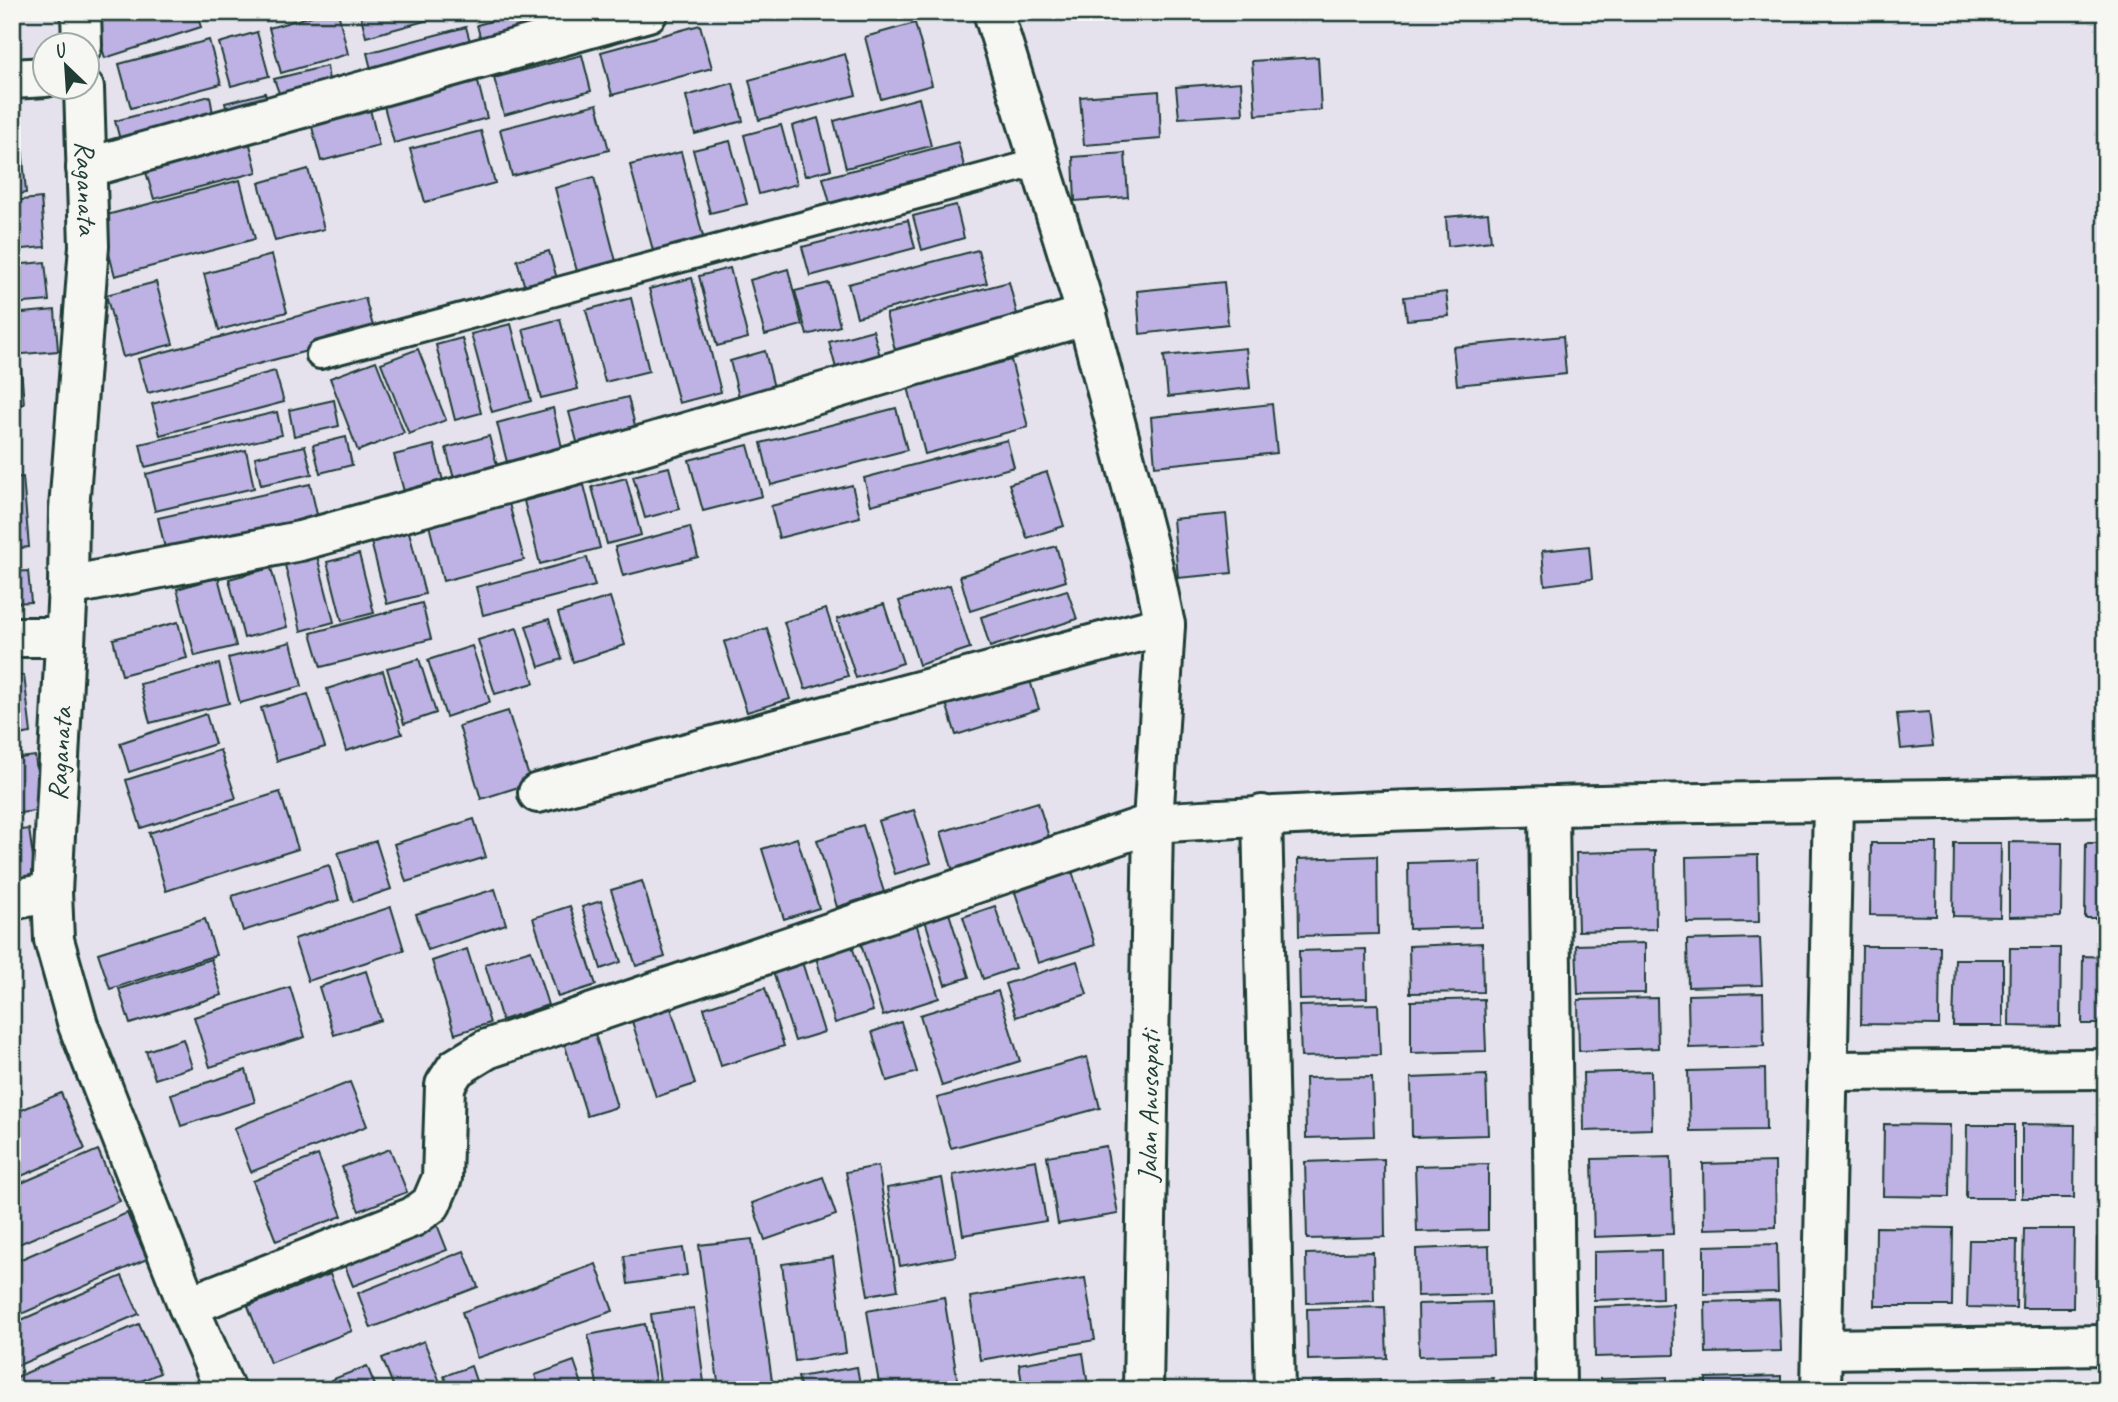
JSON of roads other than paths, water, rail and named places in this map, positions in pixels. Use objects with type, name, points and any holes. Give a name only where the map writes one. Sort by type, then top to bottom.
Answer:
[{"type":"street","points":[[81,12],[82,32]]},
{"type":"street","points":[[86,168],[648,12]]},
{"type":"street","name":"Jalan Anusapati","points":[[993,12],[1087,315],[1152,563],[1165,625],[1153,822],[1143,1390]]},
{"type":"street","points":[[12,79],[32,78]]},
{"type":"street","name":"Raganata","points":[[84,102],[89,246],[69,509],[68,586],[52,892],[54,940],[78,1025],[188,1306],[225,1390]]},
{"type":"street","points":[[68,586],[300,541],[593,460],[1087,315]]},
{"type":"street","points":[[538,793],[1165,625]]},
{"type":"street","points":[[12,637],[64,637]]},
{"type":"street","points":[[188,1306],[413,1217],[431,1204],[442,1178],[445,1085],[456,1068],[487,1049],[1153,822],[1549,807],[2106,796]]},
{"type":"street","points":[[1822,1390],[1833,802]]},
{"type":"street","points":[[1549,807],[1556,1390]]},
{"type":"street","points":[[1262,816],[1275,1390]]},
{"type":"street","points":[[12,900],[52,892]]},
{"type":"street","points":[[1827,1071],[2106,1069]]},
{"type":"street","points":[[1822,1349],[2106,1345]]},
{"type":"lane","points":[[320,355],[1040,162]]}]
